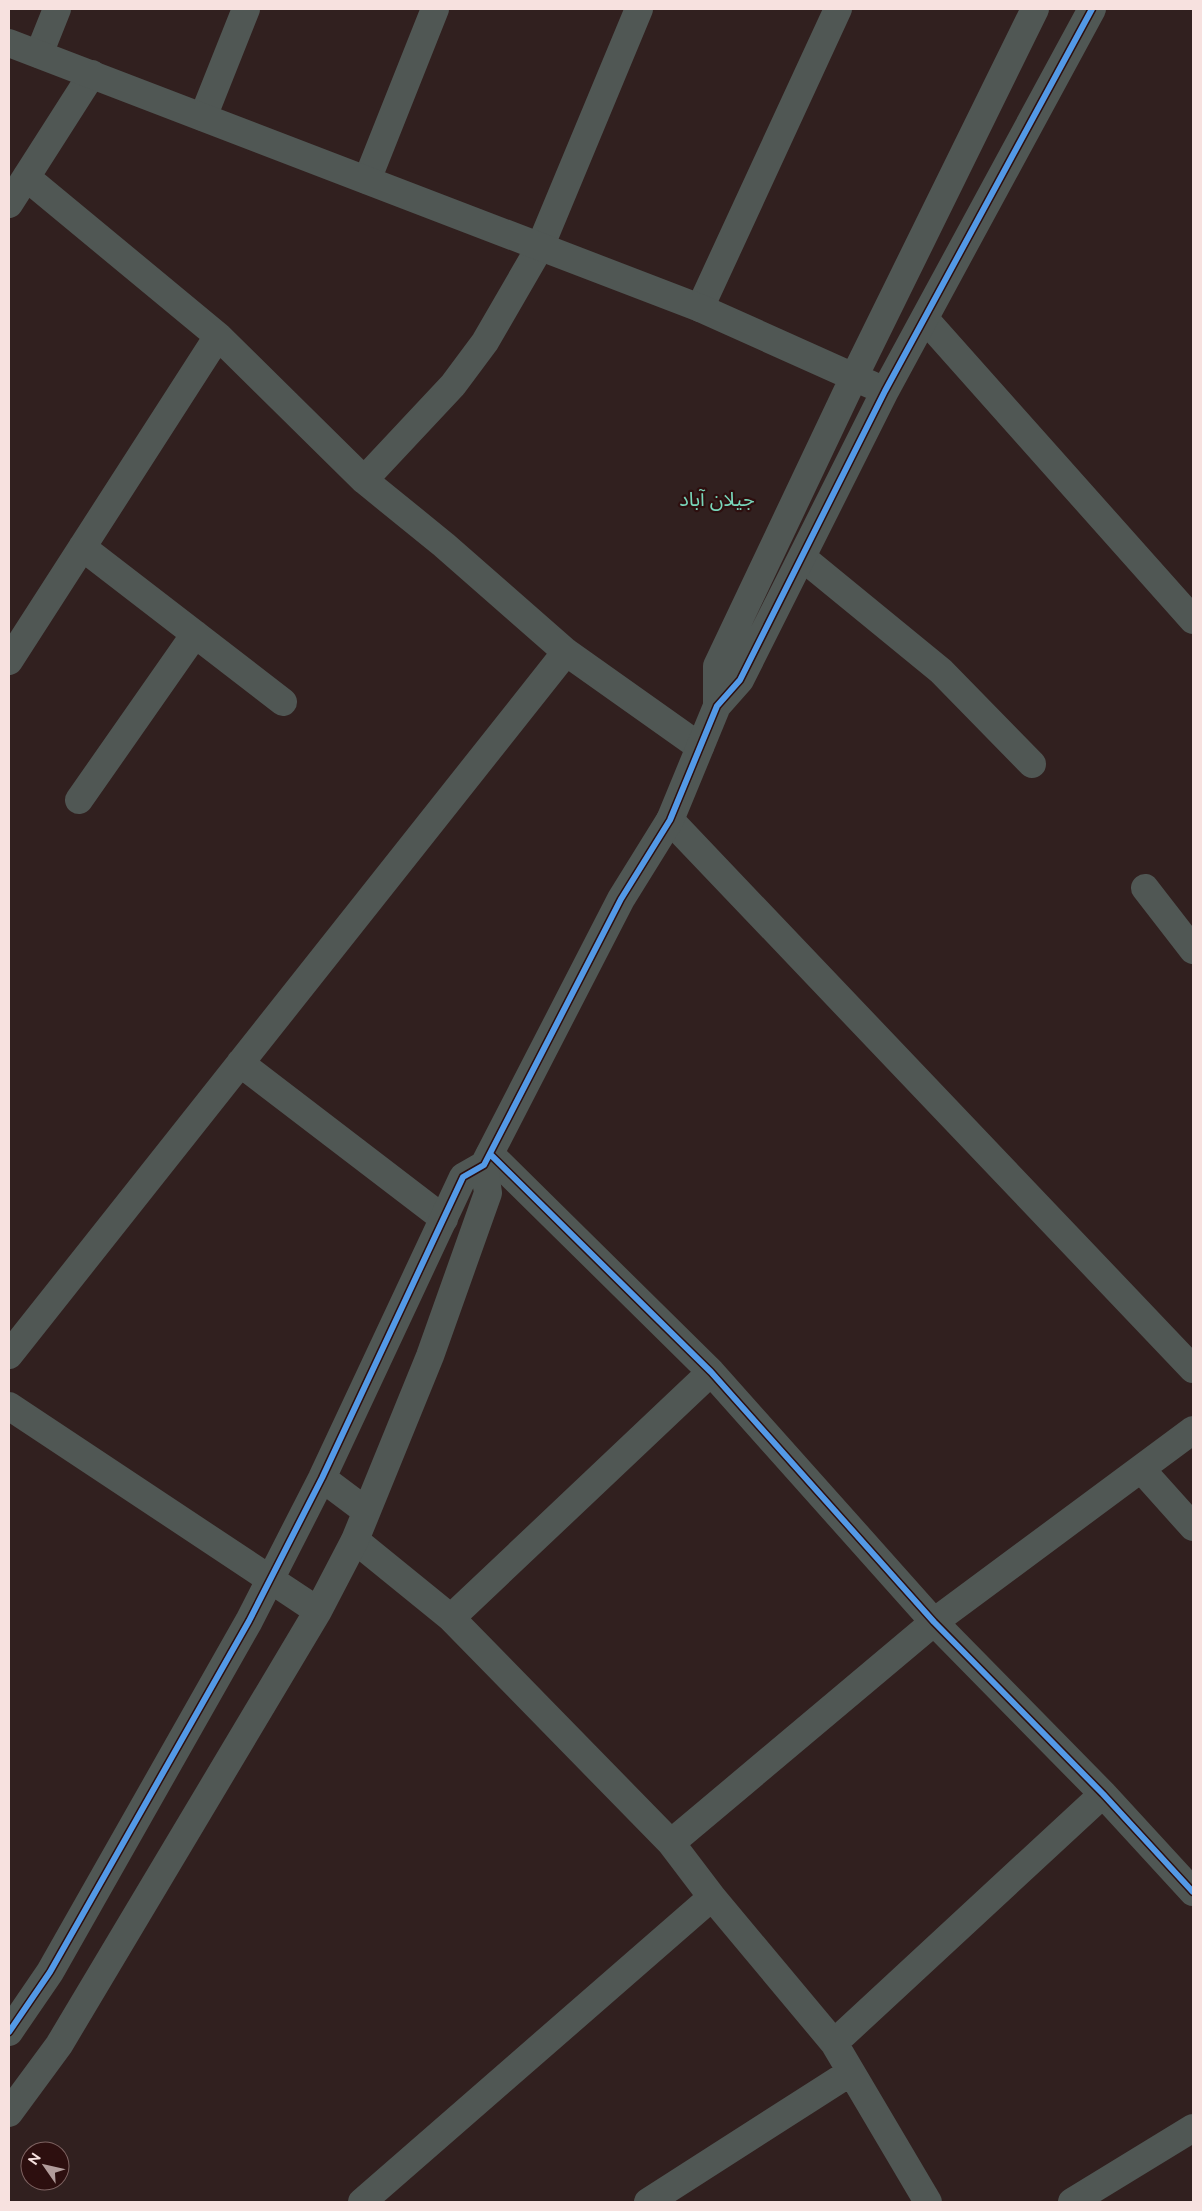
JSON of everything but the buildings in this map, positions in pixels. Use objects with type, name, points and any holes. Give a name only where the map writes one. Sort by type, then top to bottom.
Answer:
[{"type":"street","points":[[39,54],[57,9]]},
{"type":"street","points":[[203,117],[246,9]]},
{"type":"street","points":[[367,180],[435,9]]},
{"type":"street","points":[[364,480],[453,385],[485,342],[540,247],[639,9]]},
{"type":"street","points":[[700,308],[838,9]]},
{"type":"street","points":[[717,706],[717,666],[854,377],[1035,9]]},
{"type":"street","points":[[9,2032],[50,1972],[202,1705],[270,1580],[322,1478],[462,1177],[487,1159],[621,899],[670,820],[717,706],[740,680],[885,392],[1092,9]]},
{"type":"street","points":[[9,43],[700,308],[885,392]]},
{"type":"street","points":[[9,204],[92,74]]},
{"type":"street","points":[[26,177],[218,336],[364,480],[444,545],[566,652],[700,747]]},
{"type":"street","points":[[925,319],[1193,620]]},
{"type":"street","points":[[9,661],[218,336]]},
{"type":"street","points":[[82,547],[283,702]]},
{"type":"street","points":[[803,558],[941,672],[1032,764]]},
{"type":"street","points":[[79,800],[195,634]]},
{"type":"street","points":[[9,1355],[566,652]]},
{"type":"street","points":[[670,820],[1193,1369]]},
{"type":"street","points":[[1145,888],[1193,950]]},
{"type":"street","points":[[240,1063],[444,1218]]},
{"type":"street","points":[[487,1159],[711,1372],[934,1622],[1104,1794],[1193,1892]]},
{"type":"street","points":[[9,2113],[59,2045],[318,1610],[355,1540],[430,1356],[488,1193],[487,1159]]},
{"type":"street","points":[[451,1618],[711,1372]]},
{"type":"street","points":[[10,1410],[318,1610]]},
{"type":"street","points":[[671,1844],[934,1622],[1193,1430]]},
{"type":"street","points":[[1140,1469],[1193,1527]]},
{"type":"street","points":[[322,1478],[366,1511]]},
{"type":"street","points":[[355,1540],[451,1618],[671,1844],[712,1897],[834,2043],[928,2202]]},
{"type":"street","points":[[834,2043],[1104,1794]]},
{"type":"street","points":[[362,2202],[712,1897]]},
{"type":"street","points":[[648,2202],[851,2072]]},
{"type":"street","points":[[1072,2202],[1193,2128]]},
{"type":"cycle path","points":[[9,2032],[50,1972],[249,1621],[322,1478],[463,1177],[484,1165],[621,899],[670,820],[717,706],[740,680],[885,391],[1092,9]]},
{"type":"cycle path","points":[[490,1154],[711,1372],[934,1622],[1103,1794],[1193,1892]]},
{"type":"district","name":"جیلان آباد","points":[[717,499]]}]
